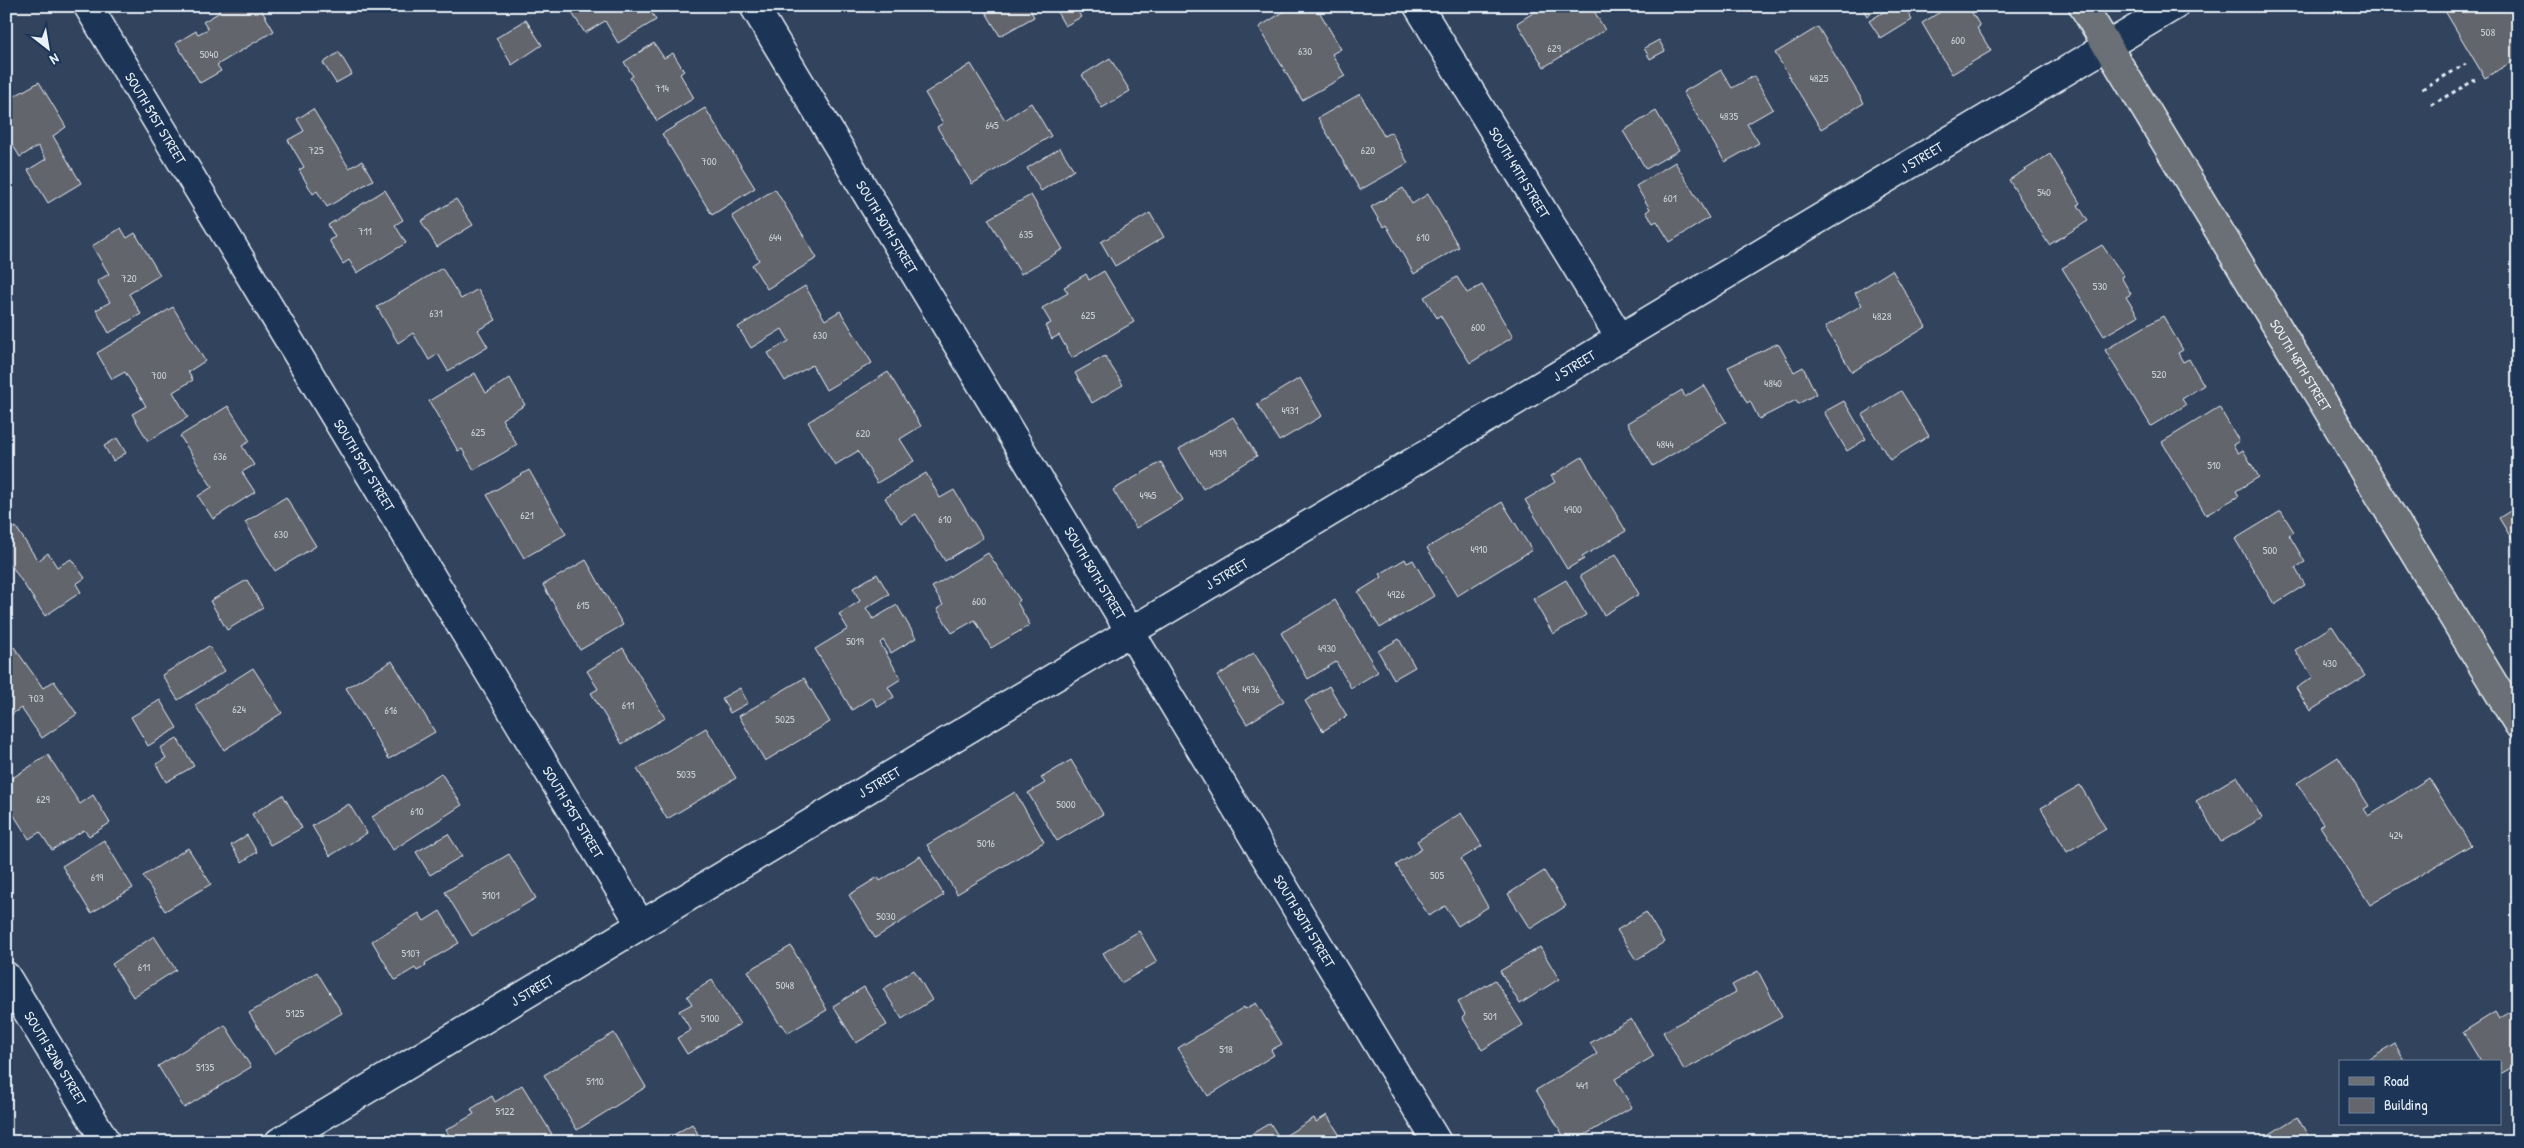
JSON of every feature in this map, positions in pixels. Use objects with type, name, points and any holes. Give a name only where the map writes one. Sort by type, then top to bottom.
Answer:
[{"type":"main road","name":"SOUTH 48TH STREET","points":[[2083,6],[2518,724]]},
{"type":"street","name":"SOUTH 51ST STREET","points":[[88,6],[641,926]]},
{"type":"street","name":"SOUTH 50TH STREET","points":[[754,6],[1437,1142]]},
{"type":"street","name":"SOUTH 49TH STREET","points":[[1418,6],[1620,338]]},
{"type":"street","name":"J STREET","points":[[279,1142],[2174,6]]},
{"type":"street","name":"SOUTH 52ND STREET","points":[[6,976],[106,1142]]},
{"type":"path","points":[[2422,89],[2466,64]]},
{"type":"path","points":[[2431,105],[2474,80]]},
{"type":"building","points":[[219,6],[259,6],[274,31],[217,65],[221,71],[200,83],[176,43],[196,31],[198,34],[208,29],[203,22],[220,12],[217,8]]},
{"type":"building","points":[[583,6],[648,6],[656,20],[618,43],[605,21],[585,33],[572,13]]},
{"type":"building","points":[[982,6],[1035,6],[1030,9],[1034,17],[1000,36]]},
{"type":"building","points":[[1068,6],[1075,6],[1081,17],[1065,26],[1057,12]]},
{"type":"building","points":[[1293,6],[1316,6],[1341,49],[1332,54],[1345,76],[1302,100],[1259,27]]},
{"type":"building","points":[[1544,6],[1591,6],[1605,30],[1544,67],[1517,23]]},
{"type":"building","points":[[1861,6],[1882,6],[1867,16]]},
{"type":"building","points":[[1893,6],[1904,6],[1912,20],[1881,39],[1869,21]]},
{"type":"building","points":[[1950,6],[1968,6],[1980,26],[1977,28],[1991,51],[1952,74],[1922,23]]},
{"type":"building","points":[[2442,6],[2518,6],[2518,58],[2485,78]]},
{"type":"building","points":[[526,20],[542,45],[512,65],[496,38]]},
{"type":"building","points":[[1818,27],[1864,103],[1821,129],[1775,53]]},
{"type":"building","points":[[1659,40],[1665,51],[1650,59],[1644,48]]},
{"type":"building","points":[[654,43],[664,58],[673,53],[684,71],[680,74],[694,98],[657,121],[630,78],[633,76],[624,62]]},
{"type":"building","points":[[339,52],[352,74],[336,83],[323,63]]},
{"type":"building","points":[[1110,58],[1130,91],[1102,108],[1082,75]]},
{"type":"building","points":[[971,64],[1005,120],[1031,103],[1051,136],[972,184],[937,127],[943,123],[925,93]]},
{"type":"building","points":[[1721,70],[1732,88],[1754,76],[1773,109],[1747,124],[1759,143],[1725,162],[1683,92]]},
{"type":"building","points":[[39,82],[66,127],[53,136],[81,183],[48,203],[28,170],[46,159],[38,146],[20,157],[6,134],[6,101]]},
{"type":"building","points":[[1360,94],[1384,136],[1391,132],[1408,163],[1360,190],[1318,118]]},
{"type":"building","points":[[705,108],[755,188],[712,215],[662,134]]},
{"type":"building","points":[[313,109],[349,168],[362,161],[373,180],[327,207],[317,191],[313,194],[299,170],[304,167],[288,140],[304,131],[297,119]]},
{"type":"building","points":[[1656,111],[1679,150],[1646,169],[1623,131]]},
{"type":"building","points":[[1060,148],[1074,170],[1041,191],[1027,168]]},
{"type":"building","points":[[2050,154],[2080,203],[2078,205],[2088,221],[2049,245],[2009,180]]},
{"type":"building","points":[[1675,162],[1709,218],[1670,242],[1657,221],[1653,223],[1646,212],[1650,209],[1636,186]]},
{"type":"building","points":[[1403,188],[1412,204],[1428,194],[1459,247],[1414,274],[1386,225],[1383,227],[1371,207]]},
{"type":"building","points":[[775,189],[817,258],[767,289],[752,265],[759,260],[732,216]]},
{"type":"building","points":[[385,190],[403,220],[395,225],[406,243],[357,273],[349,260],[343,264],[329,240],[335,237],[328,225]]},
{"type":"building","points":[[1031,195],[1063,249],[1021,274],[988,219]]},
{"type":"building","points":[[456,199],[473,225],[437,247],[421,221]]},
{"type":"building","points":[[1150,213],[1164,237],[1115,266],[1101,242]]},
{"type":"building","points":[[121,228],[127,238],[135,233],[160,275],[129,294],[141,314],[109,333],[96,310],[110,302],[97,281],[109,274],[92,246]]},
{"type":"building","points":[[2102,245],[2124,276],[2121,277],[2131,294],[2126,297],[2138,316],[2104,336],[2062,268]]},
{"type":"building","points":[[442,268],[461,299],[478,289],[496,320],[478,330],[488,347],[448,371],[438,354],[429,360],[413,333],[398,343],[377,307]]},
{"type":"building","points":[[1892,270],[1926,327],[1852,372],[1825,327],[1862,305],[1855,293]]},
{"type":"building","points":[[1104,271],[1134,322],[1072,358],[1059,335],[1052,339],[1045,326],[1051,323],[1042,308],[1068,293],[1064,287],[1086,274],[1089,280]]},
{"type":"building","points":[[1457,277],[1467,293],[1482,285],[1513,337],[1470,363],[1440,315],[1437,318],[1424,297]]},
{"type":"building","points":[[805,286],[825,320],[840,311],[872,363],[826,390],[812,365],[785,381],[768,353],[789,341],[782,329],[751,348],[738,327]]},
{"type":"building","points":[[173,307],[205,361],[188,372],[193,380],[173,392],[188,417],[148,441],[132,414],[146,406],[125,372],[112,379],[97,353]]},
{"type":"building","points":[[2163,316],[2183,350],[2178,353],[2183,362],[2189,359],[2204,385],[2182,399],[2186,405],[2151,426],[2105,350]]},
{"type":"building","points":[[1776,344],[1779,345],[1794,372],[1803,367],[1816,394],[1798,404],[1796,400],[1759,419],[1750,401],[1747,403],[1728,367]]},
{"type":"building","points":[[1105,356],[1123,385],[1092,403],[1075,373]]},
{"type":"building","points":[[888,372],[921,426],[900,439],[914,461],[877,483],[858,451],[835,465],[808,422]]},
{"type":"building","points":[[475,373],[486,393],[510,378],[525,405],[502,419],[517,445],[474,470],[462,449],[458,451],[429,401]]},
{"type":"building","points":[[1300,378],[1322,416],[1279,441],[1257,404]]},
{"type":"building","points":[[1704,385],[1726,422],[1653,466],[1627,423],[1682,390],[1685,397]]},
{"type":"building","points":[[1901,391],[1929,436],[1890,460],[1862,415]]},
{"type":"building","points":[[1844,401],[1866,439],[1847,451],[1824,412]]},
{"type":"building","points":[[228,406],[250,441],[242,446],[254,465],[242,472],[255,492],[213,519],[198,496],[212,487],[180,436]]},
{"type":"building","points":[[2219,407],[2239,441],[2233,445],[2238,453],[2243,450],[2259,477],[2236,491],[2239,496],[2206,515],[2162,442]]},
{"type":"building","points":[[1233,417],[1257,456],[1203,489],[1179,449]]},
{"type":"building","points":[[117,438],[126,453],[113,461],[104,446]]},
{"type":"building","points":[[1582,457],[1626,531],[1582,557],[1584,559],[1567,569],[1525,500],[1555,482],[1551,476]]},
{"type":"building","points":[[1161,462],[1183,500],[1136,528],[1113,490]]},
{"type":"building","points":[[529,470],[566,534],[524,558],[487,495]]},
{"type":"building","points":[[926,473],[940,498],[954,490],[983,538],[945,561],[916,514],[901,523],[885,498]]},
{"type":"building","points":[[286,497],[316,546],[275,571],[245,522]]},
{"type":"building","points":[[1502,502],[1532,550],[1457,596],[1427,548]]},
{"type":"building","points":[[2518,506],[2518,549],[2499,518]]},
{"type":"building","points":[[2281,511],[2294,532],[2289,535],[2305,562],[2295,568],[2305,585],[2274,604],[2235,539]]},
{"type":"building","points":[[16,527],[38,561],[48,553],[57,567],[71,559],[85,578],[76,584],[81,592],[45,616],[11,565],[6,569],[6,533]]},
{"type":"building","points":[[988,553],[1020,600],[1017,602],[1030,625],[991,648],[975,620],[952,633],[937,609],[943,605],[932,587]]},
{"type":"building","points":[[1616,554],[1639,594],[1604,615],[1580,576]]},
{"type":"building","points":[[1405,559],[1407,563],[1413,560],[1434,596],[1380,628],[1358,592],[1382,577],[1380,574]]},
{"type":"building","points":[[586,560],[623,625],[580,650],[543,585]]},
{"type":"building","points":[[877,574],[889,594],[866,608],[873,619],[897,605],[916,638],[891,653],[883,640],[880,643],[901,679],[888,687],[894,697],[878,707],[872,697],[852,710],[815,649],[848,629],[839,614],[860,601],[853,588]]},
{"type":"building","points":[[247,580],[263,608],[227,630],[210,601]]},
{"type":"building","points":[[1566,580],[1586,615],[1553,634],[1533,599]]},
{"type":"building","points":[[1335,600],[1378,672],[1351,688],[1336,662],[1308,679],[1281,633]]},
{"type":"building","points":[[2332,626],[2365,676],[2310,711],[2296,688],[2313,677],[2295,650]]},
{"type":"building","points":[[1399,639],[1415,667],[1394,679],[1378,651]]},
{"type":"building","points":[[209,646],[225,671],[178,700],[162,675]]},
{"type":"building","points":[[14,647],[43,688],[54,681],[77,714],[42,738],[21,708],[6,718],[6,653]]},
{"type":"building","points":[[623,648],[665,718],[622,744],[591,693],[598,689],[587,671]]},
{"type":"building","points":[[1254,653],[1284,701],[1247,724],[1217,676]]},
{"type":"building","points":[[392,661],[435,732],[389,759],[346,688]]},
{"type":"building","points":[[253,668],[282,713],[224,750],[195,705]]},
{"type":"building","points":[[804,678],[830,722],[765,761],[739,716]]},
{"type":"building","points":[[1329,686],[1347,716],[1323,731],[1305,701]]},
{"type":"building","points":[[740,688],[748,703],[730,713],[722,698]]},
{"type":"building","points":[[160,700],[177,728],[148,746],[131,717]]},
{"type":"building","points":[[706,728],[736,778],[667,819],[637,769]]},
{"type":"building","points":[[177,738],[194,766],[166,782],[156,764],[166,758],[160,748]]},
{"type":"building","points":[[48,755],[80,804],[93,795],[110,823],[89,836],[84,830],[52,850],[40,832],[29,839],[8,806],[11,804],[6,795],[6,782]]},
{"type":"building","points":[[2338,757],[2369,806],[2364,809],[2369,816],[2429,778],[2471,845],[2370,905],[2320,826],[2323,824],[2297,783]]},
{"type":"building","points":[[1071,760],[1103,814],[1057,841],[1028,793],[1045,783],[1041,778]]},
{"type":"building","points":[[441,773],[462,805],[393,850],[372,817]]},
{"type":"building","points":[[2237,776],[2262,818],[2221,842],[2196,801]]},
{"type":"building","points":[[2080,785],[2106,829],[2067,852],[2041,808]]},
{"type":"building","points":[[1015,792],[1044,842],[957,894],[927,845]]},
{"type":"building","points":[[283,795],[302,828],[270,845],[252,814]]},
{"type":"building","points":[[349,804],[367,833],[330,856],[312,826]]},
{"type":"building","points":[[1461,813],[1482,846],[1461,859],[1488,907],[1458,926],[1445,906],[1429,916],[1396,865],[1422,849],[1417,841]]},
{"type":"building","points":[[448,834],[462,856],[430,875],[416,852]]},
{"type":"building","points":[[247,835],[257,852],[242,862],[231,845]]},
{"type":"building","points":[[104,840],[133,888],[91,913],[62,866]]},
{"type":"building","points":[[188,848],[211,884],[165,911],[143,876]]},
{"type":"building","points":[[509,854],[536,898],[472,936],[445,892]]},
{"type":"building","points":[[920,856],[944,895],[875,938],[849,895],[878,877],[880,881]]},
{"type":"building","points":[[1544,871],[1566,906],[1530,929],[1508,894]]},
{"type":"building","points":[[440,911],[459,943],[425,963],[426,966],[417,971],[415,968],[395,980],[372,941],[419,913],[424,921]]},
{"type":"building","points":[[1646,912],[1664,942],[1636,960],[1617,930]]},
{"type":"building","points":[[1139,931],[1157,962],[1121,983],[1103,953]]},
{"type":"building","points":[[154,936],[176,970],[133,997],[112,964]]},
{"type":"building","points":[[791,946],[827,1010],[788,1033],[782,1024],[780,1025],[748,971]]},
{"type":"building","points":[[1540,947],[1559,979],[1520,1004],[1500,971]]},
{"type":"building","points":[[914,970],[932,1000],[902,1019],[883,989]]},
{"type":"building","points":[[1758,971],[1782,1017],[1684,1070],[1663,1032],[1736,992],[1732,985]]},
{"type":"building","points":[[317,972],[342,1013],[274,1054],[249,1013]]},
{"type":"building","points":[[712,980],[740,1024],[687,1054],[677,1038],[691,1030],[679,1011],[692,1004],[687,996]]},
{"type":"building","points":[[1495,980],[1523,1025],[1482,1050],[1462,1017],[1465,1014],[1458,1002]]},
{"type":"building","points":[[864,987],[887,1025],[856,1043],[833,1006]]},
{"type":"building","points":[[1256,1003],[1282,1044],[1271,1050],[1274,1055],[1208,1096],[1178,1048],[1244,1007],[1245,1009]]},
{"type":"building","points":[[2518,1007],[2518,1064],[2502,1073],[2502,1060],[2480,1060],[2463,1032],[2495,1012],[2499,1019]]},
{"type":"building","points":[[1631,1019],[1654,1056],[1615,1079],[1632,1107],[1573,1142],[1567,1142],[1536,1090],[1597,1054],[1590,1043]]},
{"type":"building","points":[[225,1025],[251,1067],[184,1108],[158,1066]]},
{"type":"building","points":[[614,1033],[646,1087],[577,1130],[544,1075]]},
{"type":"building","points":[[2395,1044],[2404,1060],[2368,1060]]},
{"type":"building","points":[[522,1085],[552,1134],[538,1142],[453,1142],[446,1130],[474,1114],[471,1109],[492,1096],[495,1102]]},
{"type":"building","points":[[1327,1115],[1344,1142],[1238,1142],[1270,1123],[1280,1139],[1314,1118],[1316,1122]]},
{"type":"building","points":[[2297,1117],[2312,1142],[2257,1142]]},
{"type":"building","points":[[692,1124],[703,1142],[675,1142],[672,1136]]}]
